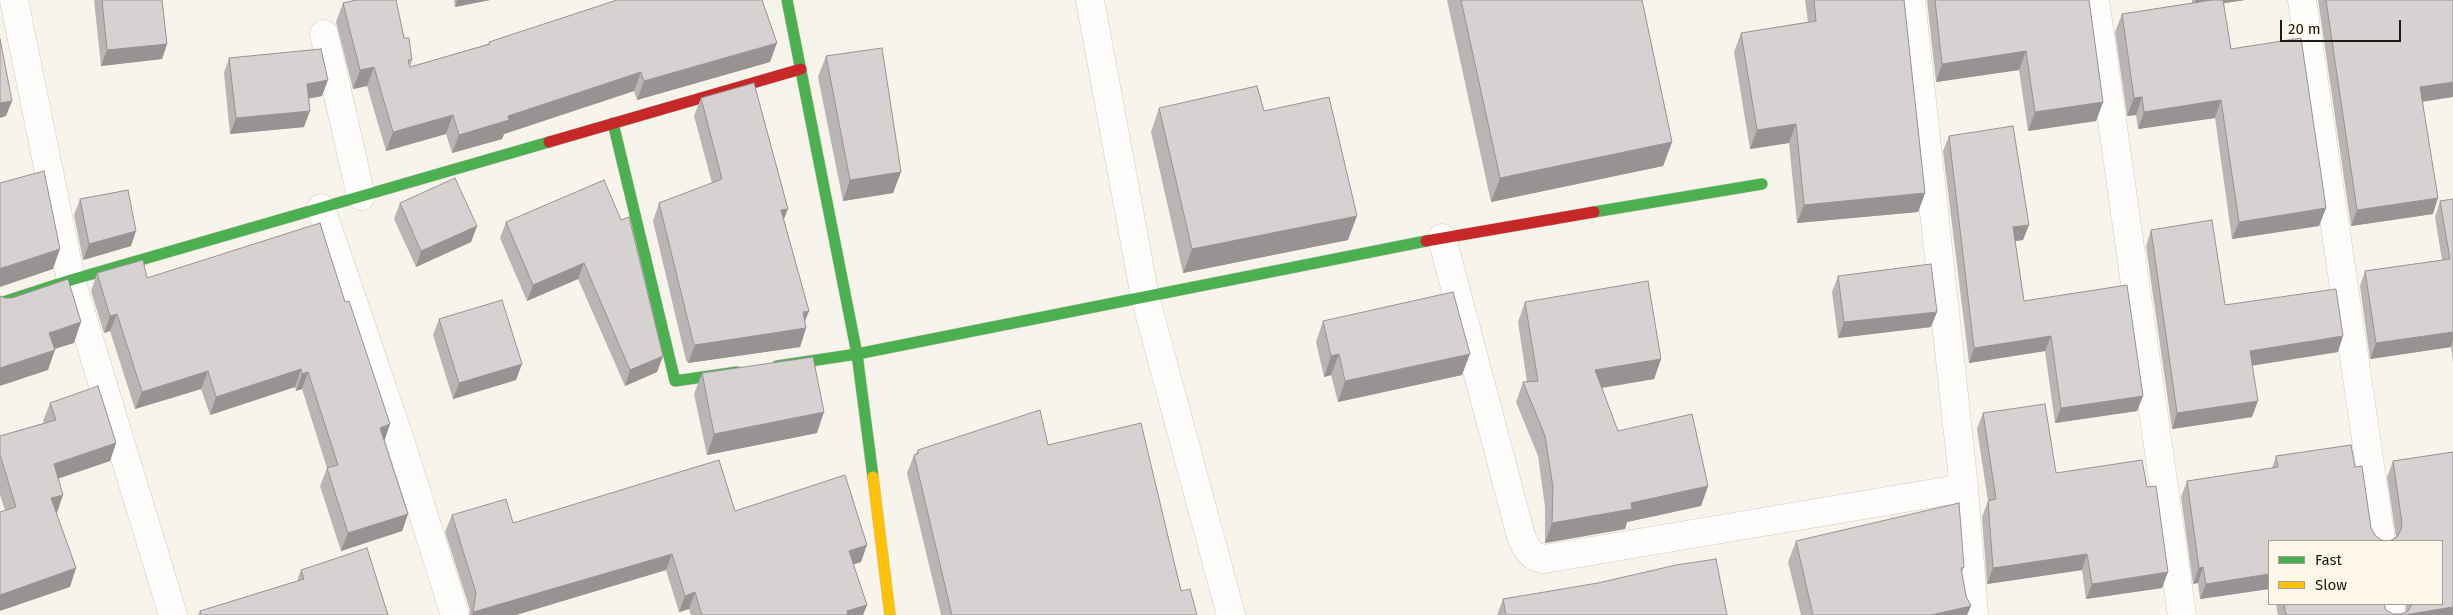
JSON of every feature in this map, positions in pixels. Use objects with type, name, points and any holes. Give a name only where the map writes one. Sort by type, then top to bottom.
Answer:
[{"type":"street","points":[[14,0],[71,280],[173,615]]},
{"type":"street","points":[[787,0],[857,354],[890,615]]},
{"type":"street","points":[[1090,0],[1145,297],[1231,615]]},
{"type":"street","points":[[1911,0],[1964,488],[1974,615]]},
{"type":"street","points":[[2094,0],[2182,615]]},
{"type":"street","points":[[2302,0],[2381,540]]},
{"type":"street","points":[[324,34],[361,196]]},
{"type":"street","points":[[0,303],[71,280],[801,69]]},
{"type":"street","points":[[613,123],[675,381],[857,354],[1442,238],[1762,184]]},
{"type":"street","points":[[321,208],[399,437],[454,615]]},
{"type":"street","points":[[1442,238],[1521,536],[1526,548],[1534,556],[1544,559],[1964,488]]},
{"type":"building","points":[[102,0],[162,0],[167,44],[107,50]]},
{"type":"building","points":[[356,0],[396,0],[404,38],[409,38],[412,60],[408,60],[410,67],[490,44],[489,42],[617,0],[762,0],[777,43],[644,81],[641,72],[508,116],[509,120],[459,135],[453,115],[393,132],[374,67],[360,70],[343,3]]},
{"type":"building","points":[[1461,0],[1642,0],[1672,142],[1500,178]]},
{"type":"building","points":[[1814,0],[1904,0],[1925,193],[1804,205],[1796,124],[1757,130],[1741,33],[1816,21]]},
{"type":"building","points":[[1935,0],[2089,0],[2103,102],[2035,112],[2026,51],[1942,64]]},
{"type":"building","points":[[2212,0],[2223,0],[2231,49],[2301,38],[2326,208],[2239,222],[2221,100],[2144,112],[2142,97],[2134,98],[2122,14]]},
{"type":"building","points":[[2326,0],[2453,0],[2453,82],[2420,87],[2438,198],[2357,210]]},
{"type":"building","points":[[0,39],[12,101],[0,103]]},
{"type":"building","points":[[882,48],[901,172],[850,180],[826,56]]},
{"type":"building","points":[[321,49],[328,80],[307,84],[310,111],[236,118],[229,58]]},
{"type":"building","points":[[754,83],[788,209],[781,210],[809,311],[803,312],[806,328],[695,345],[659,203],[722,179],[701,98]]},
{"type":"building","points":[[1257,86],[1264,111],[1329,97],[1357,216],[1192,249],[1159,108]]},
{"type":"building","points":[[2013,126],[2029,225],[2013,227],[2024,301],[2127,285],[2143,396],[2061,408],[2051,336],[1974,348],[1949,136]]},
{"type":"building","points":[[44,171],[60,249],[0,269],[0,183]]},
{"type":"building","points":[[455,178],[477,226],[421,251],[400,203]]},
{"type":"building","points":[[604,180],[621,220],[629,217],[663,356],[630,370],[584,263],[533,285],[506,222]]},
{"type":"building","points":[[128,190],[136,231],[89,244],[80,199]]},
{"type":"building","points":[[2453,199],[2453,332],[2376,343],[2365,271],[2450,259],[2440,201]]},
{"type":"building","points":[[2212,220],[2225,305],[2336,289],[2343,336],[2250,351],[2258,401],[2177,413],[2151,230]]},
{"type":"building","points":[[320,223],[345,302],[349,301],[390,424],[380,428],[408,514],[348,533],[327,468],[338,465],[308,372],[302,374],[301,369],[216,397],[208,371],[142,392],[117,314],[110,316],[97,273],[143,260],[147,278]]},
{"type":"building","points":[[1931,264],[1937,312],[1844,322],[1838,276]]},
{"type":"building","points":[[68,279],[81,322],[49,333],[55,350],[0,368],[0,296],[12,298]]},
{"type":"building","points":[[1648,281],[1661,359],[1595,370],[1618,431],[1692,414],[1708,486],[1631,503],[1632,509],[1552,523],[1553,487],[1545,436],[1523,382],[1538,381],[1525,302]]},
{"type":"building","points":[[1453,292],[1470,354],[1345,381],[1339,354],[1331,356],[1323,321]]},
{"type":"building","points":[[502,300],[522,364],[459,383],[439,319]]},
{"type":"building","points":[[813,357],[824,412],[714,434],[702,373]]},
{"type":"building","points":[[98,386],[116,443],[54,464],[63,495],[51,498],[76,568],[0,595],[0,512],[16,507],[0,455],[0,436],[56,420],[50,403]]},
{"type":"building","points":[[2045,404],[2056,473],[2142,460],[2147,487],[2156,486],[2168,572],[2092,584],[2087,554],[1993,568],[1988,501],[1996,499],[1983,413]]},
{"type":"building","points":[[1040,410],[1048,445],[1141,423],[1181,591],[1190,589],[1197,615],[952,615],[914,455],[918,454],[918,450]]},
{"type":"building","points":[[2351,445],[2355,467],[2362,466],[2371,528],[2381,540],[2268,540],[2268,574],[2206,584],[2203,567],[2199,568],[2187,481],[2278,467],[2276,456]]},
{"type":"building","points":[[2453,452],[2453,607],[2404,615],[2286,615],[2284,605],[2384,605],[2386,610],[2393,614],[2401,614],[2408,611],[2411,605],[2443,605],[2443,540],[2391,540],[2397,537],[2402,523],[2393,461]]},
{"type":"building","points":[[719,460],[735,511],[845,475],[867,545],[849,551],[867,605],[847,611],[848,615],[702,615],[695,592],[685,596],[672,554],[473,612],[476,593],[452,515],[506,499],[513,523]]},
{"type":"building","points":[[1959,503],[1964,567],[1961,568],[1966,596],[1971,606],[1931,615],[1813,615],[1796,541]]},
{"type":"building","points":[[367,548],[388,615],[201,615],[200,611],[304,579],[301,570]]},
{"type":"building","points":[[1716,559],[1727,615],[1506,615],[1503,599],[1598,583],[1676,565]]},
{"type":"traffic: fast","points":[[787,0],[857,354],[873,477]]},
{"type":"traffic: fast","points":[[613,123],[675,381],[737,372]]},
{"type":"traffic: fast","points":[[0,303],[71,280],[549,142]]},
{"type":"traffic: fast","points":[[1594,212],[1762,184]]},
{"type":"traffic: fast","points":[[777,366],[857,354],[1426,241]]},
{"type":"traffic: slow","points":[[873,477],[890,615]]},
{"type":"traffic: jam","points":[[549,142],[801,69]]},
{"type":"traffic: jam","points":[[1426,241],[1594,212]]}]
